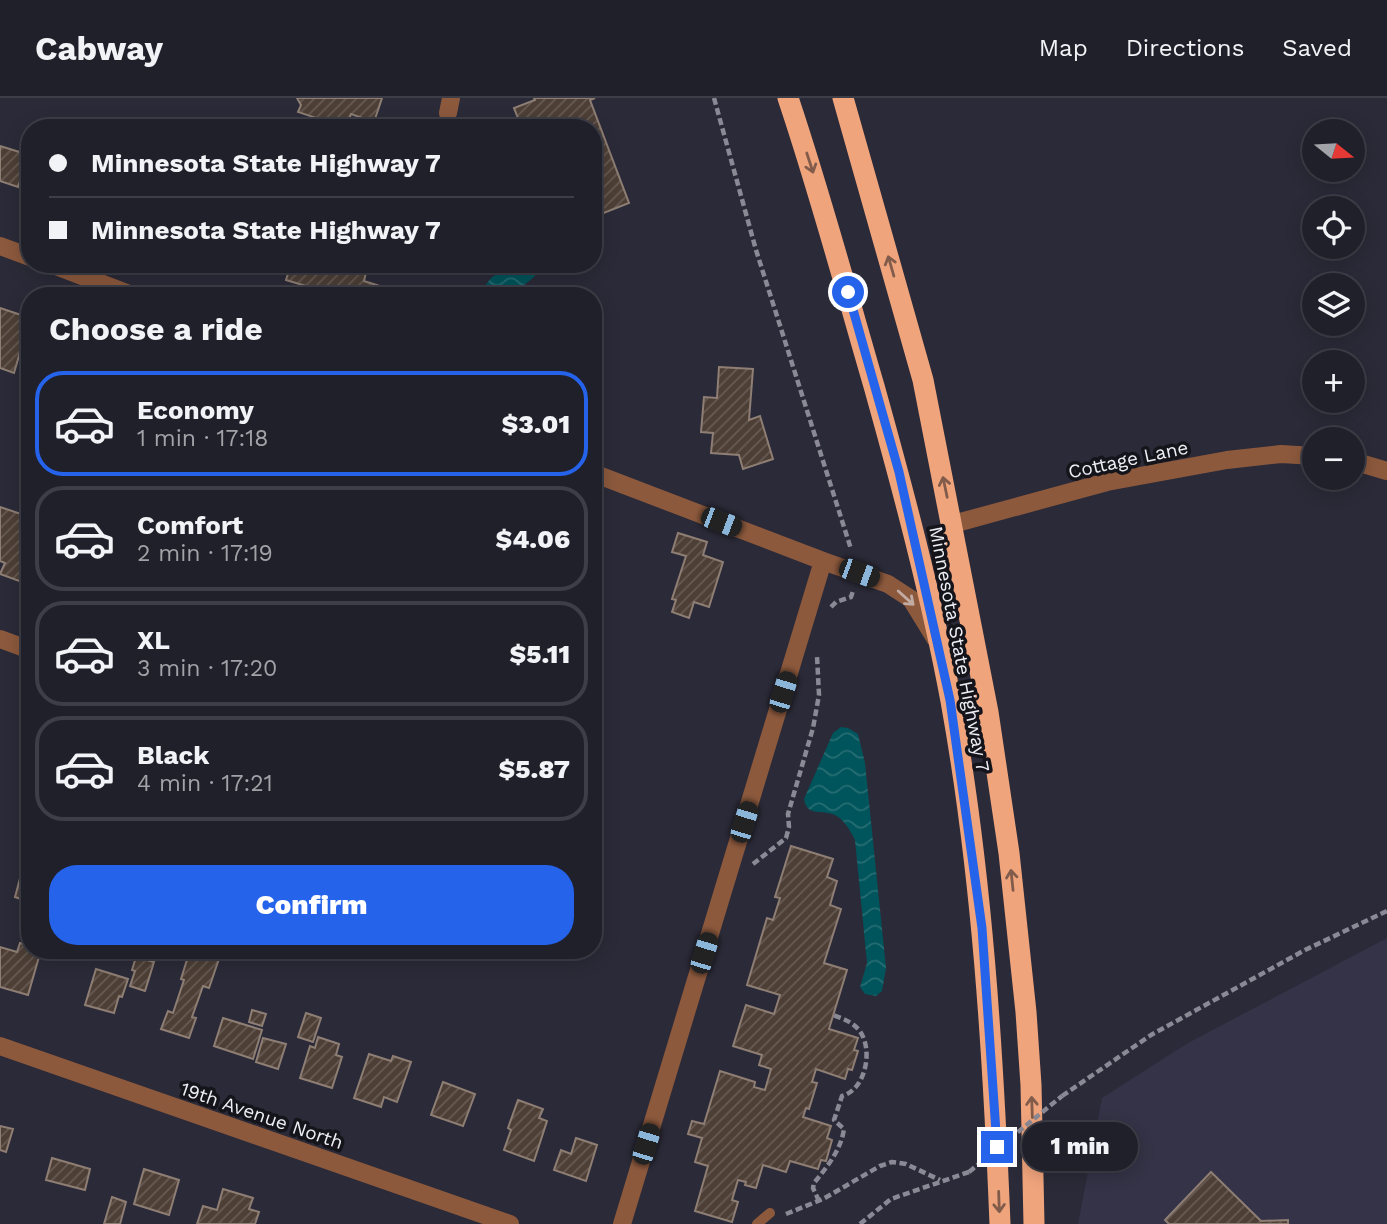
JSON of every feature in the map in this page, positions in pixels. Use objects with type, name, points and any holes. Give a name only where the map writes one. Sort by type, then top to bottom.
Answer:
[{"type":"highway","name":"Minnesota State Highway 7","points":[[788,98],[820,195],[899,472],[950,700],[982,928],[992,1050],[1000,1224]]},
{"type":"highway","name":"Minnesota State Highway 7","points":[[843,98],[923,380],[988,712],[1010,866],[1031,1085],[1034,1224]]},
{"type":"street","points":[[0,246],[21,254]]},
{"type":"street","points":[[74,273],[111,287]]},
{"type":"street","name":"Cottage Lane","points":[[953,524],[1107,482],[1240,458],[1281,454],[1302,455]]},
{"type":"street","points":[[1365,465],[1387,471]]},
{"type":"street","points":[[602,475],[888,584],[911,599],[938,644]]},
{"type":"street","points":[[622,1224],[823,561]]},
{"type":"street","points":[[0,639],[21,647]]},
{"type":"street","name":"19th Avenue North","points":[[0,1046],[510,1224]]},
{"type":"lane","points":[[757,1224],[770,1213]]},
{"type":"path","points":[[715,98],[756,250],[859,573],[851,597],[836,602],[830,608]]},
{"type":"path","points":[[751,866],[786,838],[788,814],[813,727],[819,695],[817,651]]},
{"type":"path","points":[[860,1224],[891,1199],[969,1172],[1062,1096],[1151,1035],[1305,950],[1387,911]]},
{"type":"path","points":[[819,1201],[813,1188],[814,1183],[837,1152],[844,1129],[834,1120],[842,1096],[851,1093],[859,1085],[867,1054],[862,1034],[855,1026],[833,1015]]},
{"type":"path","points":[[770,1213],[784,1215],[819,1201],[880,1166],[892,1162],[906,1164],[940,1180]]},
{"type":"shaded area","points":[[1387,938],[1387,1224],[1078,1224],[1102,1098],[1188,1043]]},
{"type":"water","points":[[500,273],[534,273],[535,276],[522,287],[484,287]]},
{"type":"water","points":[[841,727],[858,734],[865,763],[886,968],[882,991],[876,996],[865,994],[860,987],[867,963],[855,840],[840,818],[811,810],[804,799],[833,733]]},
{"type":"building","points":[[297,98],[382,98],[375,119],[351,114],[349,119],[319,119],[298,112],[301,105]]},
{"type":"building","points":[[534,98],[595,98],[590,100],[597,119],[518,119],[514,108],[535,100]]},
{"type":"building","points":[[602,132],[629,203],[602,214]]},
{"type":"building","points":[[0,146],[21,153],[21,178],[18,187],[0,181]]},
{"type":"building","points":[[288,273],[366,273],[364,281],[383,287],[309,287],[286,280]]},
{"type":"building","points":[[0,308],[21,315],[21,349],[14,373],[0,368]]},
{"type":"building","points":[[719,367],[753,369],[749,420],[760,416],[773,459],[743,469],[739,455],[711,453],[713,433],[701,432],[704,397],[717,398]]},
{"type":"building","points":[[0,507],[21,514],[21,582],[0,574],[5,563],[0,561]]},
{"type":"building","points":[[678,533],[707,542],[703,555],[723,562],[709,607],[694,602],[689,618],[672,612],[676,600],[672,599],[686,556],[672,552]]},
{"type":"building","points":[[791,846],[833,859],[827,877],[837,881],[830,905],[841,909],[824,963],[847,970],[829,1029],[858,1038],[854,1050],[858,1051],[852,1070],[848,1069],[845,1079],[816,1069],[812,1082],[817,1083],[809,1109],[806,1108],[803,1117],[831,1126],[827,1138],[832,1140],[826,1161],[821,1160],[818,1169],[790,1161],[786,1172],[763,1165],[756,1188],[738,1180],[732,1200],[738,1202],[732,1222],[695,1211],[708,1166],[695,1162],[702,1138],[688,1134],[692,1121],[704,1124],[720,1071],[755,1082],[754,1087],[765,1090],[771,1069],[759,1065],[762,1055],[733,1046],[746,1005],[774,1014],[780,995],[747,985],[767,918],[773,920],[780,898],[775,897]]},
{"type":"building","points":[[21,875],[21,899],[15,897]]},
{"type":"building","points":[[21,943],[21,959],[38,959],[28,995],[0,987],[0,947],[17,952]]},
{"type":"building","points":[[135,959],[154,962],[145,991],[130,986],[135,971],[132,970]]},
{"type":"building","points":[[187,959],[219,959],[209,988],[203,986],[192,1017],[196,1018],[189,1038],[161,1029],[168,1011],[173,1013],[184,980],[181,979]]},
{"type":"building","points":[[96,969],[128,979],[114,1013],[85,1005]]},
{"type":"building","points":[[252,1010],[266,1014],[262,1026],[249,1022]]},
{"type":"building","points":[[306,1013],[321,1018],[313,1042],[298,1037]]},
{"type":"building","points":[[223,1018],[262,1030],[253,1059],[214,1046]]},
{"type":"building","points":[[318,1037],[339,1044],[336,1055],[342,1057],[332,1088],[300,1078],[310,1046],[315,1048]]},
{"type":"building","points":[[263,1038],[286,1044],[278,1069],[256,1062]]},
{"type":"building","points":[[369,1054],[391,1061],[393,1056],[411,1062],[397,1102],[384,1097],[381,1107],[354,1098]]},
{"type":"building","points":[[443,1082],[475,1094],[463,1126],[431,1115]]},
{"type":"building","points":[[518,1100],[543,1109],[539,1118],[547,1121],[534,1161],[504,1150]]},
{"type":"building","points":[[0,1126],[13,1129],[6,1152],[0,1150]]},
{"type":"building","points":[[576,1138],[597,1145],[586,1181],[554,1170],[561,1150],[571,1154]]},
{"type":"building","points":[[52,1158],[90,1169],[85,1190],[46,1180]]},
{"type":"building","points":[[144,1169],[179,1180],[169,1215],[134,1204]]},
{"type":"building","points":[[1211,1172],[1261,1221],[1288,1220],[1288,1224],[1169,1224],[1165,1220]]},
{"type":"building","points":[[223,1189],[253,1198],[249,1209],[259,1212],[255,1224],[197,1224],[203,1206],[217,1210]]},
{"type":"building","points":[[112,1197],[126,1202],[120,1224],[104,1224]]},
{"type":"route","points":[[848,292],[899,472],[950,700],[982,928],[997,1147]]}]
